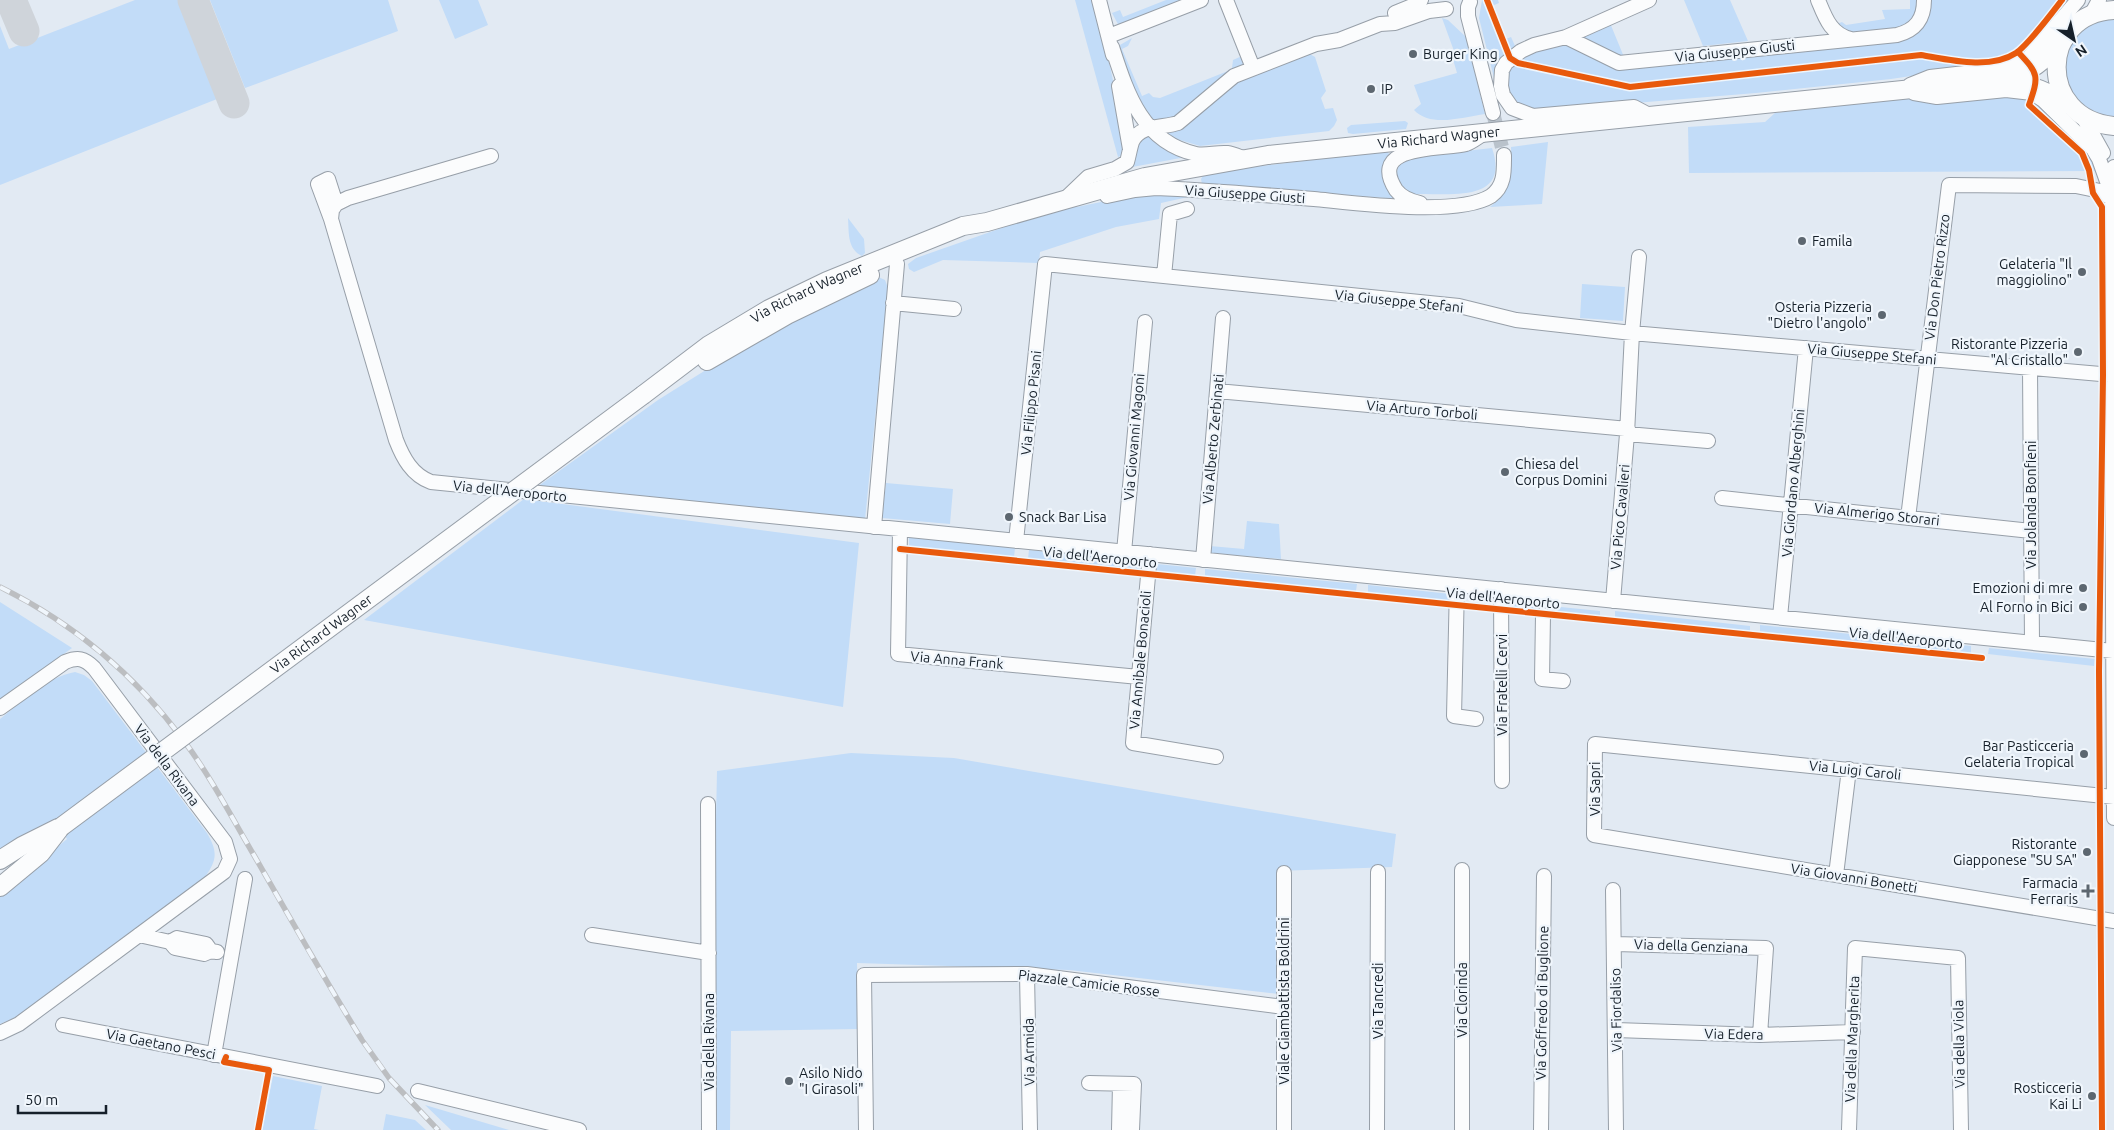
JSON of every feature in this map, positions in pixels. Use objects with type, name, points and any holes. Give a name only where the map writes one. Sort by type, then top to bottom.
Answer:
[{"type":"main road","name":"Via Richard Wagner","points":[[0,874],[709,345],[794,297],[843,274],[963,226],[987,222],[1145,177],[1246,159],[2000,80],[2029,71],[2044,60],[2078,22],[2095,8]]},
{"type":"main road","points":[[2095,8],[2114,10]]},
{"type":"main road","points":[[2065,38],[2058,55],[2056,70],[2060,87],[2069,105],[2083,117],[2097,123],[2114,126]]},
{"type":"main road","name":"Via Richard Wagner","points":[[2000,80],[2033,86],[2069,105]]},
{"type":"main road","name":"Via Richard Wagner","points":[[643,395],[681,376],[794,311],[963,235],[987,222]]},
{"type":"main road","points":[[0,860],[22,846],[61,827]]},
{"type":"main road","points":[[0,887],[41,854],[61,827]]},
{"type":"street","points":[[1099,0],[1110,42],[1130,152]]},
{"type":"street","points":[[1110,42],[1201,0]]},
{"type":"street","points":[[1226,0],[1253,68]]},
{"type":"street","points":[[1380,24],[1392,14],[1421,0]]},
{"type":"street","points":[[1649,0],[1566,37],[1534,45],[1521,51],[1506,63],[1502,70],[1501,86],[1503,94],[1512,108],[1533,116],[1634,107],[1651,116]]},
{"type":"street","points":[[1818,0],[1826,20],[1834,30],[1846,38],[1854,39]]},
{"type":"street","name":"Via Giuseppe Giusti","points":[[1566,37],[1619,63],[1897,35],[1908,31],[1923,14],[1924,0]]},
{"type":"street","points":[[1896,91],[1930,77],[2016,66],[2029,57],[2078,0]]},
{"type":"street","points":[[1060,200],[1088,177],[1122,166],[1127,162],[1135,137],[1150,128],[1178,123],[1234,76],[1308,47],[1339,40],[1380,24],[1394,23],[1444,6],[1462,8],[1471,1]]},
{"type":"street","points":[[1471,1],[1468,6],[1468,16],[1493,113]]},
{"type":"street","points":[[1444,6],[1466,21],[1473,36]]},
{"type":"street","points":[[1110,42],[1134,107],[1150,128],[1167,142],[1197,154],[1228,153],[1246,159]]},
{"type":"street","name":"Via Richard Wagner","points":[[1896,91],[1937,97],[2006,90],[2032,93],[2044,100],[2088,144],[2099,159],[2110,182]]},
{"type":"street","points":[[2083,117],[2103,152],[2110,182],[2113,392],[2114,818]]},
{"type":"street","name":"Via Giuseppe Giusti","points":[[1438,206],[1413,202],[1400,194],[1391,178],[1391,166],[1406,153],[1430,147],[1467,144],[1484,133]]},
{"type":"street","name":"Via Giuseppe Giusti","points":[[1060,200],[1086,201],[1135,190],[1156,188],[1399,206],[1465,204],[1491,196],[1498,189],[1503,180],[1504,155]]},
{"type":"street","points":[[330,219],[336,204],[348,198],[491,156]]},
{"type":"street","name":"Via dell'Aeroporto","points":[[336,204],[328,179],[318,184],[396,440],[407,464],[423,479],[454,485],[2113,651]]},
{"type":"street","points":[[2076,186],[2091,182],[2110,182]]},
{"type":"street","points":[[2076,186],[2100,191],[2110,182]]},
{"type":"street","name":"Via Don Pietro Rizzo","points":[[1908,518],[1948,185],[2076,186]]},
{"type":"street","points":[[1164,276],[1170,214],[1187,209]]},
{"type":"street","points":[[1632,333],[1639,257]]},
{"type":"street","points":[[874,527],[897,264]]},
{"type":"street","name":"Via Giuseppe Stefani","points":[[1045,264],[1459,306],[1516,320],[1632,333],[2112,376]]},
{"type":"street","name":"Via Filippo Pisani","points":[[1016,541],[1045,264]]},
{"type":"street","points":[[894,303],[954,309]]},
{"type":"street","name":"Via Alberto Zerbinati","points":[[1203,560],[1223,318]]},
{"type":"street","name":"Via Giovanni Magoni","points":[[1124,552],[1144,322]]},
{"type":"street","name":"Via Pico Cavalieri","points":[[1613,600],[1628,432],[1632,333]]},
{"type":"street","name":"Via Giordano Alberghini","points":[[1780,617],[1806,348]]},
{"type":"street","name":"Via Jolanda Bonfieni","points":[[2030,368],[2032,642]]},
{"type":"street","name":"Via Arturo Torboli","points":[[1217,391],[1628,432]]},
{"type":"street","points":[[1628,432],[1708,441]]},
{"type":"street","name":"Via Almerigo Storari","points":[[1722,498],[2031,531]]},
{"type":"street","name":"Via Anna Frank","points":[[900,530],[898,654],[1139,677]]},
{"type":"street","name":"Via Annibale Bonacioli","points":[[1150,554],[1133,743],[1216,757]]},
{"type":"street","name":"Via dell'Aeroporto","points":[[1457,585],[1454,716],[1476,719]]},
{"type":"street","name":"Via Fratelli Cervi","points":[[1501,589],[1502,781]]},
{"type":"street","points":[[1544,614],[1542,679],[1563,681]]},
{"type":"street","name":"Via della Rivana","points":[[0,708],[65,662],[75,658],[86,660],[94,668],[224,842],[230,858],[224,872],[20,1024],[0,1033]]},
{"type":"street","name":"Via Luigi Caroli","points":[[1595,744],[2114,798]]},
{"type":"street","name":"Via Sapri","points":[[1594,835],[1595,744]]},
{"type":"street","points":[[1836,875],[1849,769]]},
{"type":"street","name":"Via della Rivana","points":[[708,804],[709,1130]]},
{"type":"street","name":"Via Giovanni Bonetti","points":[[1594,835],[2114,921]]},
{"type":"street","name":"Via Clorinda","points":[[1462,870],[1462,1130]]},
{"type":"street","name":"Via Tancredi","points":[[1378,872],[1378,1130]]},
{"type":"street","name":"Viale Giambattista Boldrini","points":[[1284,873],[1284,1130]]},
{"type":"street","name":"Via Goffredo di Buglione","points":[[1541,1130],[1544,876]]},
{"type":"street","points":[[214,1055],[245,879]]},
{"type":"street","name":"Via Fiordaliso","points":[[1613,890],[1616,1130]]},
{"type":"street","points":[[138,935],[170,942],[175,948],[204,954],[211,951],[232,955]]},
{"type":"street","points":[[592,935],[709,953]]},
{"type":"street","name":"Via della Genziana","points":[[1615,944],[1766,948],[1760,1035]]},
{"type":"street","name":"Via della Margherita","points":[[1849,1130],[1855,948],[1958,958]]},
{"type":"street","name":"Via della Viola","points":[[1958,958],[1960,1130]]},
{"type":"street","name":"Piazzale Camicie Rosse","points":[[866,1130],[864,975],[1027,974],[1284,1007]]},
{"type":"street","name":"Via Armida","points":[[1027,974],[1030,1130]]},
{"type":"street","name":"Via Gaetano Pesci","points":[[63,1025],[377,1086]]},
{"type":"street","name":"Via Edera","points":[[1616,1030],[1760,1035],[1853,1032]]},
{"type":"street","points":[[1089,1083],[1134,1084],[1132,1130]]},
{"type":"street","points":[[1119,1130],[1120,1084]]},
{"type":"street","points":[[418,1091],[579,1130]]},
{"type":"shaded area","points":[[135,0],[179,0],[217,99],[0,185],[0,26],[9,49]]},
{"type":"shaded area","points":[[210,0],[388,0],[398,31],[245,88]]},
{"type":"shaded area","points":[[439,0],[478,0],[488,25],[455,39]]},
{"type":"shaded area","points":[[1075,0],[1096,0],[1125,137],[1123,155],[1118,157]]},
{"type":"shaded area","points":[[1166,0],[1192,0],[1119,26],[1112,13],[1120,10],[1123,17]]},
{"type":"shaded area","points":[[1482,0],[1498,0],[1499,3],[1492,6],[1506,39],[1511,37],[1516,48],[1496,86],[1479,18]]},
{"type":"shaded area","points":[[1684,0],[1730,0],[1748,41],[1703,46]]},
{"type":"shaded area","points":[[1910,0],[1918,0],[1917,12],[1914,19],[1905,27],[1877,32],[1847,33],[1834,25],[1842,22],[1846,25],[1885,19],[1882,10],[1910,9]]},
{"type":"shaded area","points":[[1930,0],[2070,0],[2032,43],[2004,62],[1891,79],[1756,93],[1538,111],[1518,102],[1509,93],[1507,87],[1508,71],[1515,59],[1530,51],[1564,42],[1616,65],[1895,40]]},
{"type":"shaded area","points":[[1442,18],[1448,20],[1466,37],[1485,114],[1438,120],[1429,119],[1414,110],[1421,104],[1414,85],[1457,73],[1452,56],[1454,51]]},
{"type":"shaded area","points":[[2114,18],[2114,118],[2093,113],[2078,101],[2068,86],[2065,68],[2068,51],[2077,35],[2092,24]]},
{"type":"shaded area","points":[[1610,23],[1624,57],[1577,37]]},
{"type":"shaded area","points":[[1132,38],[1128,46],[1122,49],[1142,96],[1149,93],[1153,97],[1160,98],[1228,71],[1232,68],[1233,60],[1242,56],[1244,64],[1180,118],[1153,123],[1140,108],[1119,50],[1120,45]]},
{"type":"shaded area","points":[[1308,53],[1315,57],[1326,91],[1321,98],[1325,109],[1333,108],[1337,120],[1329,131],[1200,146],[1173,138],[1163,129],[1232,81]]},
{"type":"shaded area","points":[[2008,93],[2035,99],[2091,154],[2095,171],[1689,173],[1688,127],[1765,122],[1775,113],[1881,100]]},
{"type":"shaded area","points":[[1405,121],[1408,123],[1406,129],[1353,134],[1348,133],[1347,128],[1351,125]]},
{"type":"shaded area","points":[[1148,135],[1186,157],[1127,168],[1137,144]]},
{"type":"shaded area","points":[[1548,142],[1542,204],[1490,207],[1507,187],[1511,173],[1511,147]]},
{"type":"shaded area","points":[[1492,148],[1496,166],[1493,179],[1485,187],[1474,192],[1460,194],[1414,194],[1403,188],[1398,179],[1398,168],[1405,158]]},
{"type":"shaded area","points":[[1387,151],[1391,157],[1400,199],[1202,184],[1201,179],[1204,174],[1220,171]]},
{"type":"shaded area","points":[[1189,193],[1188,197],[1161,203],[1159,219],[1116,227],[1040,252],[1039,263],[943,260],[914,272],[909,269],[908,264],[916,258],[1062,207],[1077,207],[1134,195]]},
{"type":"shaded area","points":[[848,218],[864,239],[865,253],[862,256],[851,245]]},
{"type":"shaded area","points":[[876,276],[885,280],[888,288],[865,520],[537,487],[658,400],[776,326]]},
{"type":"shaded area","points":[[1582,284],[1625,287],[1623,321],[1580,318]]},
{"type":"shaded area","points":[[886,483],[953,489],[950,524],[882,518]]},
{"type":"shaded area","points":[[524,499],[859,543],[843,707],[364,620]]},
{"type":"shaded area","points":[[1247,521],[1279,524],[1281,559],[1210,553],[1210,546],[1244,549]]},
{"type":"shaded area","points":[[909,537],[1015,548],[1014,557],[909,546]]},
{"type":"shaded area","points":[[1029,550],[1143,562],[1142,570],[1028,559]]},
{"type":"shaded area","points":[[1157,564],[1196,568],[1195,576],[1156,572]]},
{"type":"shaded area","points":[[1205,569],[1357,584],[1356,591],[1205,576]]},
{"type":"shaded area","points":[[1368,585],[1450,594],[1449,602],[1368,593]]},
{"type":"shaded area","points":[[0,602],[72,648],[0,701]]},
{"type":"shaded area","points":[[1513,602],[1600,611],[1600,618],[1512,609]]},
{"type":"shaded area","points":[[1615,611],[1750,626],[1750,632],[1615,618]]},
{"type":"shaded area","points":[[1760,625],[1971,646],[1971,653],[1760,632]]},
{"type":"shaded area","points":[[1989,648],[2095,659],[2094,666],[1988,654]]},
{"type":"shaded area","points":[[75,672],[84,675],[92,681],[207,833],[213,846],[214,861],[205,877],[21,1015],[0,1024],[0,894],[67,839],[54,820],[0,853],[0,719],[45,685],[55,679]]},
{"type":"shaded area","points":[[851,753],[954,758],[1396,834],[1392,867],[1277,871],[1279,994],[1069,970],[857,963],[859,1029],[731,1031],[730,1130],[713,1130],[713,965],[717,771]]},
{"type":"shaded area","points":[[273,1076],[322,1086],[314,1129],[319,1130],[262,1130]]},
{"type":"shaded area","points":[[425,1105],[509,1130],[451,1130]]},
{"type":"shaded area","points":[[386,1114],[415,1120],[426,1130],[383,1130]]},
{"type":"taxiway","points":[[11,0],[24,31]]},
{"type":"taxiway","points":[[193,0],[234,103]]},
{"type":"tunnel","points":[[1493,113],[1504,155]]},
{"type":"railway","points":[[0,587],[27,601],[78,634],[124,673],[165,717],[194,755],[212,783],[362,1040],[389,1078],[438,1130]]},
{"type":"cycle path","points":[[1487,0],[1510,58],[1518,63],[1630,87],[1921,55],[1970,62],[1994,61],[2006,58],[2021,49],[2062,0]]},
{"type":"cycle path","points":[[2018,52],[2030,65],[2035,76],[2029,105],[2082,153],[2089,170],[2093,193],[2102,207],[2103,375],[2099,671],[2102,1130]]},
{"type":"cycle path","points":[[900,549],[1982,658]]},
{"type":"cycle path","points":[[226,1057],[224,1062],[269,1070],[258,1130]]},
{"type":"place","name":"Burger King","points":[[1413,54]]},
{"type":"place","name":"IP","points":[[1371,89]]},
{"type":"place","name":"Famila","points":[[1802,241]]},
{"type":"place","name":"Gelateria \"Il maggiolino\"","points":[[2082,272]]},
{"type":"place","name":"Osteria Pizzeria \"Dietro l'angolo\"","points":[[1882,315]]},
{"type":"place","name":"Ristorante Pizzeria \"Al Cristallo\"","points":[[2078,352]]},
{"type":"place","name":"Chiesa del Corpus Domini","points":[[1505,472]]},
{"type":"place","name":"Snack Bar Lisa","points":[[1009,517]]},
{"type":"place","name":"Emozioni di mre","points":[[2083,588]]},
{"type":"place","name":"Al Forno in Bici","points":[[2083,607]]},
{"type":"place","name":"Bar Pasticceria Gelateria Tropical","points":[[2084,754]]},
{"type":"place","name":"Ristorante Giapponese \"SU SA\"","points":[[2087,852]]},
{"type":"place","name":"Farmacia Ferraris","points":[[2088,891]]},
{"type":"place","name":"Asilo Nido \"I Girasoli\"","points":[[789,1081]]},
{"type":"place","name":"Rosticceria Kai Li","points":[[2092,1096]]}]
